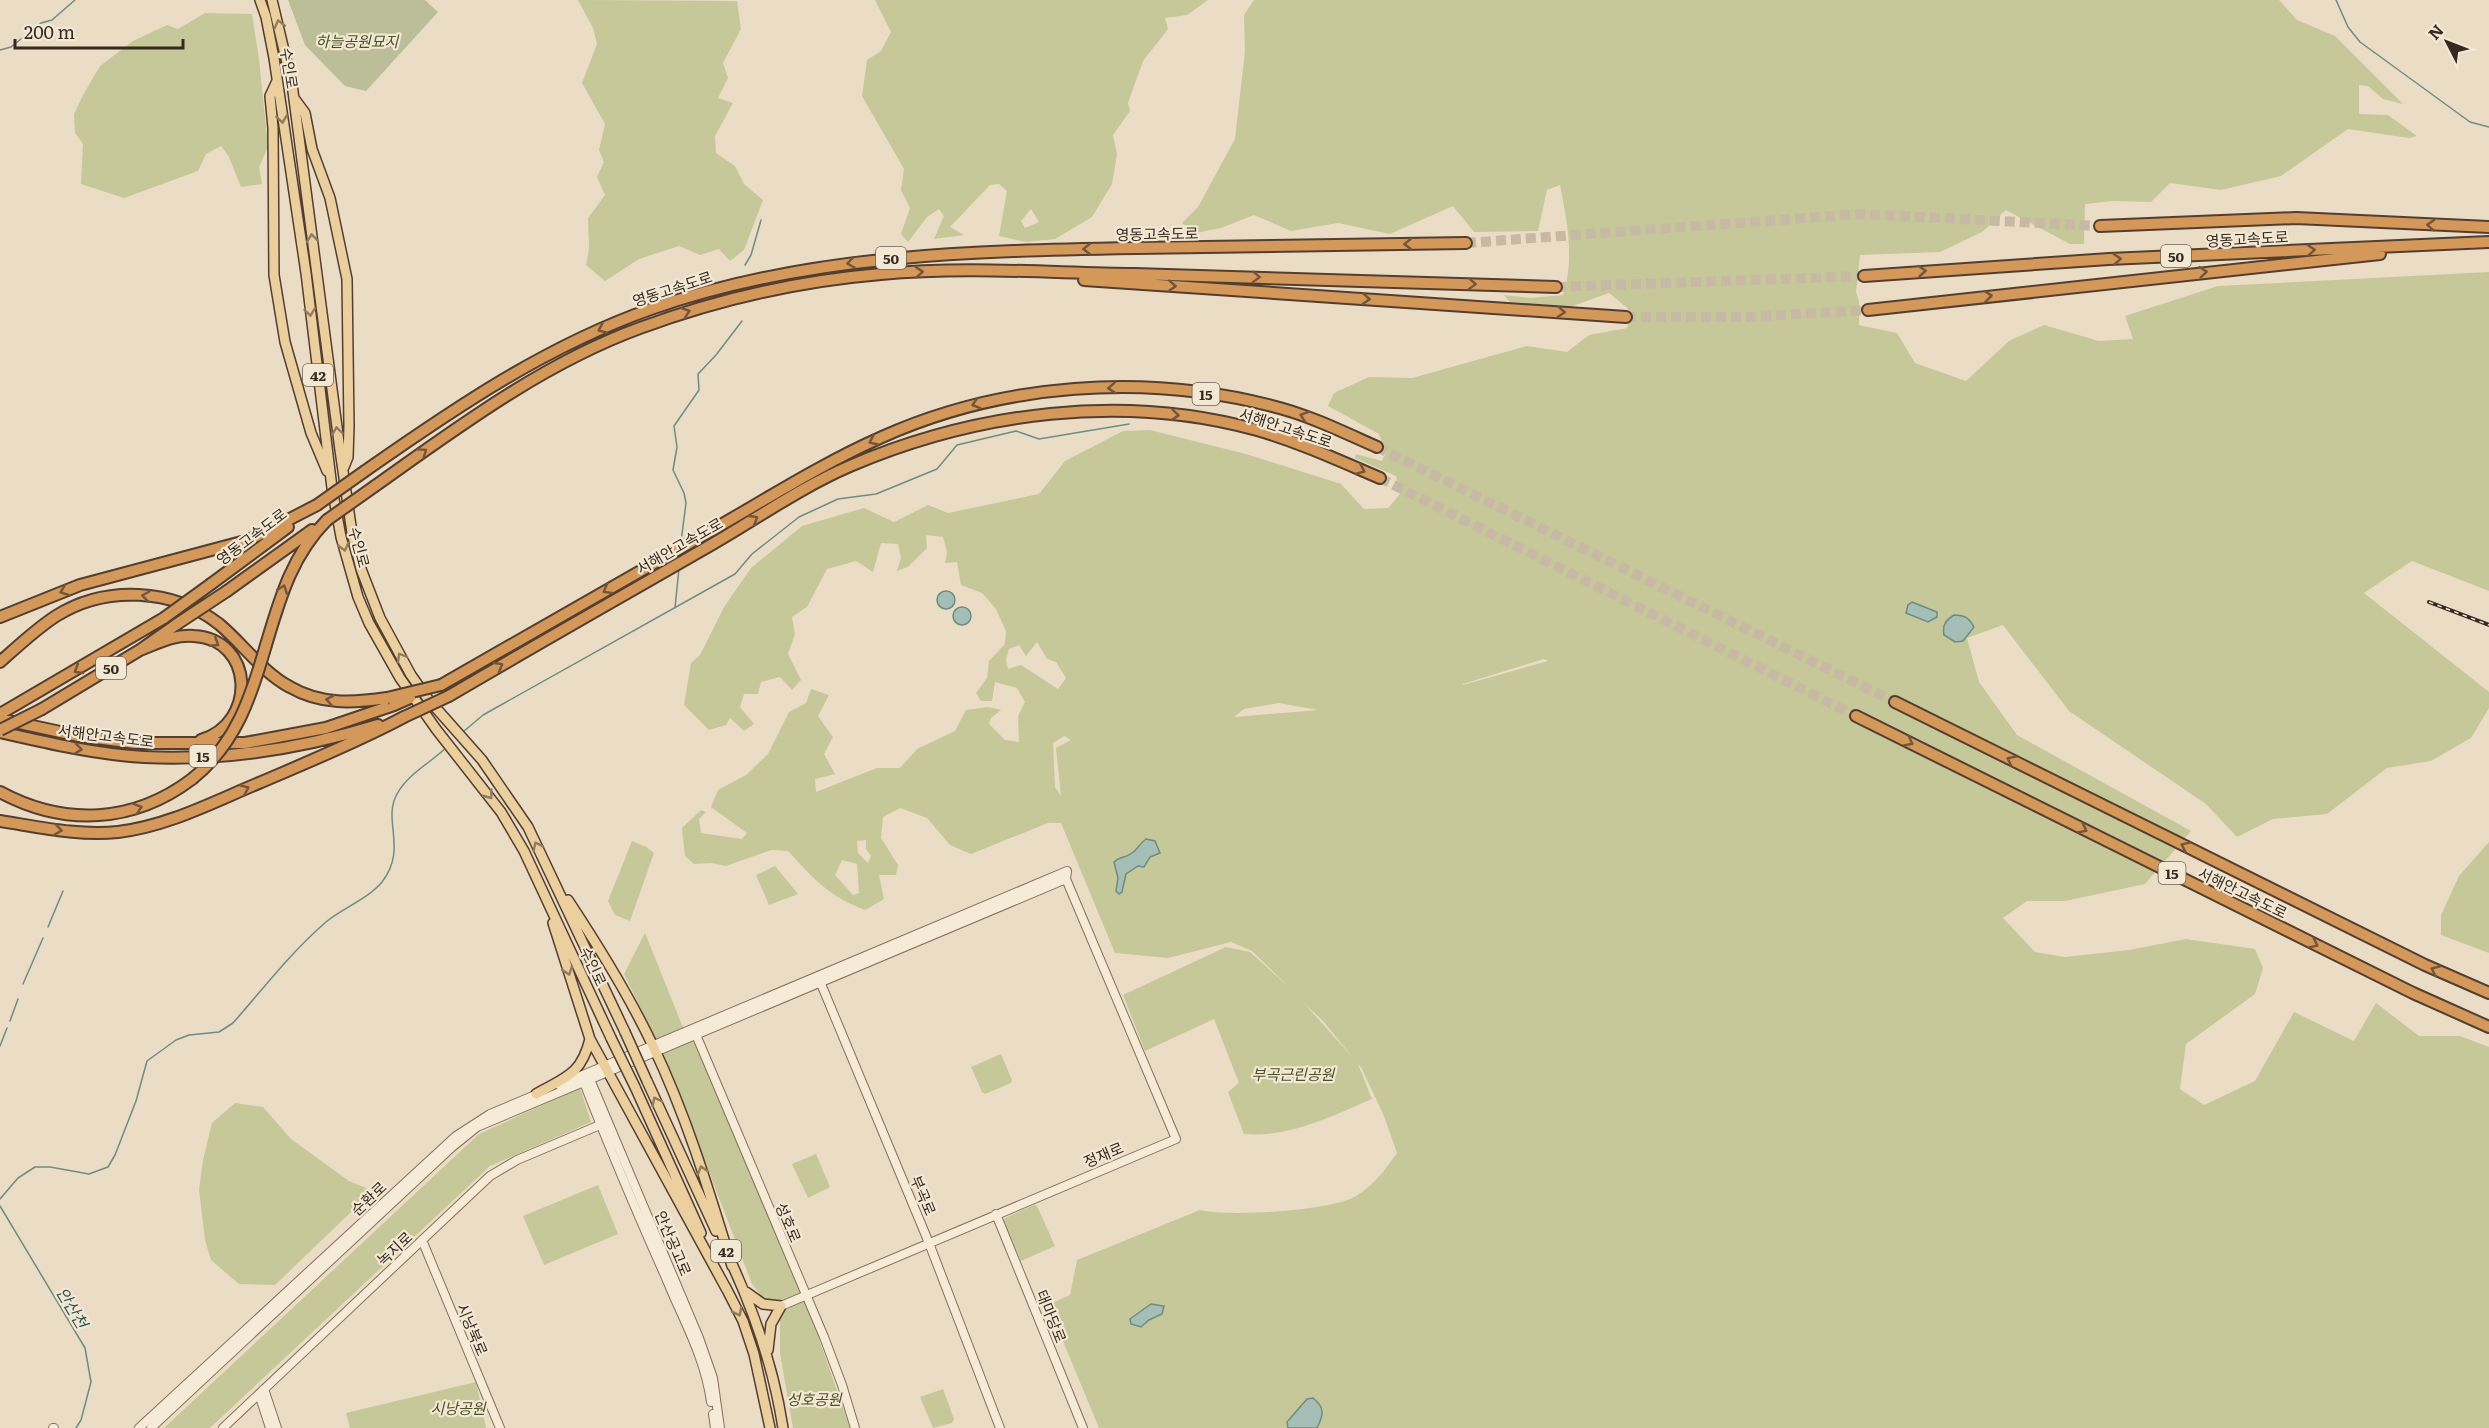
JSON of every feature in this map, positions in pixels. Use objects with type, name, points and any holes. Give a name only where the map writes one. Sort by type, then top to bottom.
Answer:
[{"type":"highway","name":"영동고속도로","points":[[2100,226],[2296,218],[2489,227]]},
{"type":"highway","name":"영동고속도로","points":[[1864,276],[2098,260],[2488,242]]},
{"type":"highway","name":"영동고속도로","points":[[1868,310],[2488,242]]},
{"type":"highway","name":"영동고속도로","points":[[0,714],[164,618],[317,505],[461,404],[527,364],[648,310],[739,283],[879,259],[938,254],[1023,250],[1466,243]]},
{"type":"highway","name":"영동고속도로","points":[[946,271],[1626,317]]},
{"type":"highway","name":"영동고속도로","points":[[0,731],[42,709],[140,650],[471,418],[534,380],[602,344],[639,328],[740,296],[792,285],[881,274],[946,271],[1225,276],[1556,287]]},
{"type":"highway","name":"서해안고속도로","points":[[0,719],[101,739],[135,743],[245,743],[326,728],[441,685],[841,456],[927,419],[986,401],[1026,395],[1122,387],[1196,393],[1273,406],[1315,420],[1377,447]]},
{"type":"highway","name":"서해안고속도로","points":[[0,731],[74,749],[144,757],[241,755],[331,738],[404,717],[449,696],[777,505],[848,467],[933,435],[990,422],[1124,412],[1176,415],[1257,430],[1293,442],[1380,478]]},
{"type":"highway","points":[[0,617],[81,585],[243,542],[278,527],[317,505]]},
{"type":"highway","points":[[0,792],[43,808],[70,814],[101,816],[127,812],[153,803],[192,779],[219,753],[236,728],[254,686],[287,579],[303,548],[327,520]]},
{"type":"highway","points":[[0,662],[58,615],[104,597],[135,594],[178,603],[206,615],[229,632],[274,676],[301,692],[328,701],[391,702]]},
{"type":"highway","points":[[140,650],[174,637],[201,636],[223,648],[236,664],[242,683],[237,713],[218,734],[191,743]]},
{"type":"highway","name":"서해안고속도로","points":[[1895,702],[2425,965],[2489,993]]},
{"type":"highway","name":"서해안고속도로","points":[[1856,716],[2413,993],[2489,1027]]},
{"type":"highway","points":[[0,821],[61,831],[98,833],[157,824],[189,813],[370,735],[404,717]]},
{"type":"main road","name":"수인로","points":[[260,0],[266,17],[277,81],[306,273],[330,477],[341,537],[358,597],[369,623],[400,678],[501,812],[524,851],[727,1290]]},
{"type":"main road","name":"수인로","points":[[272,0],[294,98],[343,470],[352,533],[361,569],[380,618],[411,675],[428,699],[505,791],[528,827],[732,1266]]},
{"type":"main road","points":[[277,81],[270,96],[273,128],[274,276],[285,342],[311,433],[320,459],[330,477]]},
{"type":"main road","points":[[294,98],[305,113],[312,149],[330,198],[347,279],[349,426],[348,457],[343,470]]},
{"type":"main road","points":[[548,870],[604,956],[654,1048],[695,1146],[732,1266]]},
{"type":"main road","points":[[545,895],[590,1039],[727,1290]]},
{"type":"main road","points":[[536,1094],[579,1069],[590,1039]]},
{"type":"main road","name":"42","points":[[732,1266],[745,1292],[768,1352],[783,1428]]},
{"type":"main road","name":"42","points":[[727,1290],[743,1321],[754,1354],[770,1428]]},
{"type":"main road","points":[[745,1292],[764,1304],[781,1306],[771,1324],[768,1352]]},
{"type":"street","name":"정재로","points":[[654,1048],[1066,875],[1176,1139],[781,1306]]},
{"type":"street","name":"부곡로","points":[[819,979],[929,1243],[1000,1428]]},
{"type":"street","name":"성호로","points":[[694,1031],[806,1295],[842,1385],[855,1428]]},
{"type":"street","name":"순환로","points":[[151,1428],[465,1136],[477,1127],[654,1048]]},
{"type":"street","name":"순환로","points":[[139,1428],[456,1136],[481,1119],[536,1094],[585,1078]]},
{"type":"street","name":"안산공고로","points":[[585,1078],[699,1338],[713,1378],[720,1428]]},
{"type":"street","name":"안산공고로","points":[[604,1123],[663,1273],[694,1340],[708,1379],[715,1428]]},
{"type":"street","name":"녹지로","points":[[223,1428],[502,1167],[604,1123]]},
{"type":"street","name":"태마당로","points":[[996,1214],[1083,1428]]},
{"type":"street","name":"시낭북로","points":[[422,1240],[500,1428]]},
{"type":"street","points":[[262,1392],[270,1428]]},
{"type":"street","points":[[262,1392],[277,1428]]},
{"type":"green space","name":"하늘공원묘지","points":[[288,0],[425,0],[438,12],[366,91],[345,86],[305,45]]},
{"type":"green space","points":[[578,0],[737,1],[741,29],[723,63],[728,78],[718,98],[733,103],[715,136],[716,153],[735,166],[744,184],[763,200],[744,250],[730,261],[719,249],[700,255],[679,246],[639,259],[605,281],[586,265],[589,248],[588,218],[605,195],[597,177],[604,162],[599,150],[605,124],[582,83],[597,44],[593,28]]},
{"type":"green space","points":[[875,0],[1208,0],[1187,15],[1165,18],[1168,29],[1143,61],[1128,103],[1130,111],[1113,135],[1117,154],[1112,184],[1092,217],[1055,239],[1026,242],[999,236],[1007,191],[999,184],[990,185],[950,227],[964,235],[934,239],[944,216],[939,209],[927,217],[908,242],[901,234],[910,208],[901,190],[904,169],[862,96],[867,60],[881,51],[891,32]],"holes":[[[1031,209],[1039,222],[1025,228],[1021,221]]]},
{"type":"green space","name":"부곡근린공원","points":[[1254,0],[2279,0],[2297,20],[2335,36],[2403,104],[2383,99],[2368,86],[2359,85],[2359,114],[2388,115],[2417,136],[2409,138],[2348,129],[2281,176],[2221,190],[2170,183],[2151,202],[2113,201],[2085,204],[2084,244],[2070,244],[2006,210],[1982,232],[1940,252],[1860,255],[1856,292],[1859,301],[1859,325],[1897,333],[1915,363],[1966,381],[2009,341],[2044,325],[2099,341],[2133,339],[2125,316],[2218,286],[2489,272],[2489,591],[2412,561],[2364,593],[2489,692],[2489,708],[2471,738],[2431,761],[2387,768],[2327,814],[2273,819],[2237,837],[2206,804],[2069,711],[2003,625],[1967,638],[1979,682],[2017,735],[2191,831],[2145,884],[2065,901],[2027,901],[2003,918],[2035,952],[2065,957],[2129,950],[2186,939],[2255,949],[2263,968],[2255,994],[2186,1044],[2180,1089],[2204,1105],[2255,1081],[2294,1012],[2354,1041],[2376,1003],[2419,1036],[2460,1036],[2489,1047],[2489,1428],[1099,1428],[1048,1305],[1070,1295],[1077,1260],[1200,1210],[1255,1213],[1303,1209],[1344,1201],[1362,1192],[1379,1177],[1397,1153],[1384,1116],[1361,1067],[1358,1064],[1372,1099],[1326,1119],[1294,1129],[1277,1133],[1244,1134],[1228,1092],[1239,1083],[1214,1019],[1145,1051],[1123,995],[1226,947],[1250,952],[1289,987],[1252,951],[1231,942],[1168,958],[1115,953],[1061,823],[1048,823],[971,854],[950,845],[927,818],[900,808],[883,817],[881,838],[898,865],[896,875],[879,875],[884,899],[865,910],[831,893],[788,851],[771,850],[726,866],[712,863],[694,864],[685,856],[682,828],[701,810],[706,812],[699,819],[701,833],[742,839],[747,833],[711,807],[718,790],[746,775],[768,754],[789,712],[806,703],[811,689],[829,695],[818,716],[833,737],[824,754],[835,774],[815,779],[816,792],[877,768],[900,768],[917,749],[955,731],[966,710],[988,707],[1001,710],[991,718],[989,724],[1005,740],[1019,742],[1018,716],[1025,702],[1017,688],[995,682],[992,701],[981,701],[976,693],[987,678],[989,661],[1005,644],[1006,631],[996,609],[982,593],[961,585],[957,562],[945,563],[947,552],[943,537],[926,535],[927,548],[908,567],[897,571],[901,558],[898,544],[881,543],[873,572],[856,561],[827,569],[807,607],[792,617],[795,634],[788,654],[801,680],[792,690],[780,677],[761,682],[758,694],[744,694],[740,707],[754,724],[744,731],[730,718],[726,725],[709,730],[684,705],[691,663],[700,655],[724,607],[751,568],[802,526],[864,508],[894,522],[928,505],[948,513],[1039,494],[1065,461],[1123,431],[1150,430],[1246,454],[1341,484],[1364,509],[1388,508],[1400,494],[1396,476],[1355,458],[1356,454],[1382,461],[1386,452],[1379,434],[1328,406],[1334,393],[1369,377],[1412,378],[1527,346],[1567,352],[1589,335],[1627,328],[1632,314],[1609,293],[1567,308],[1511,303],[1504,295],[1530,298],[1563,295],[1569,268],[1569,254],[1560,185],[1547,190],[1538,231],[1474,232],[1453,206],[1390,234],[1338,223],[1291,231],[1254,215],[1221,228],[1196,233],[1182,223],[1198,207],[1235,139],[1245,51],[1244,15]],"holes":[[[1037,642],[1047,659],[1056,662],[1066,678],[1058,689],[1021,665],[1008,669],[1006,660],[1009,649],[1019,645],[1026,656]],[[1544,659],[1548,661],[1463,685]],[[1279,703],[1318,710],[1234,717],[1244,709]],[[1064,736],[1071,740],[1056,748],[1061,796],[1055,787],[1053,743]],[[866,840],[866,849],[871,856],[868,863],[858,853],[857,841]],[[842,860],[857,864],[859,893],[853,895],[835,875]],[[1304,1003],[1324,1022],[1354,1059]]]},
{"type":"green space","points":[[205,13],[252,14],[268,147],[259,167],[262,184],[241,187],[229,157],[221,146],[206,154],[198,171],[124,198],[81,184],[83,144],[75,133],[74,114],[100,66],[133,41],[167,25],[178,29]]},
{"type":"green space","points":[[632,841],[654,853],[630,921],[615,915],[608,901]]},
{"type":"green space","points":[[2489,842],[2489,953],[2441,935],[2441,915],[2459,876]]},
{"type":"green space","points":[[775,866],[798,894],[769,905],[756,875]]},
{"type":"green space","name":"성호공원","points":[[645,933],[682,1025],[698,1049],[810,1313],[850,1428],[793,1428],[780,1353],[780,1320],[752,1284],[666,1060],[624,974]]},
{"type":"green space","points":[[1001,1054],[1012,1080],[1011,1083],[985,1094],[971,1067]]},
{"type":"green space","points":[[580,1088],[591,1122],[490,1166],[210,1428],[164,1428],[479,1134]]},
{"type":"green space","points":[[235,1103],[263,1107],[291,1139],[349,1181],[373,1191],[275,1285],[239,1284],[211,1260],[205,1240],[199,1189],[203,1160],[212,1123]]},
{"type":"green space","points":[[816,1154],[830,1187],[808,1198],[792,1164]]},
{"type":"green space","points":[[598,1185],[618,1234],[544,1265],[523,1216]]},
{"type":"green space","points":[[1034,1205],[1037,1206],[1055,1246],[1021,1261],[1004,1221],[1005,1218]]},
{"type":"green space","name":"시낭공원","points":[[476,1382],[486,1428],[350,1428],[346,1413]]},
{"type":"green space","points":[[943,1389],[954,1419],[952,1423],[933,1428],[920,1397]]},
{"type":"water","points":[[942,591],[950,591],[955,596],[953,607],[942,609],[937,604],[937,596]]},
{"type":"water","points":[[1912,602],[1937,612],[1937,617],[1928,622],[1906,613],[1908,605]]},
{"type":"water","points":[[958,607],[966,607],[971,612],[969,623],[958,625],[953,620],[953,612]]},
{"type":"water","points":[[1954,615],[1966,618],[1974,627],[1963,641],[1955,642],[1944,635],[1945,623]]},
{"type":"water","points":[[1146,839],[1155,841],[1160,853],[1150,857],[1144,867],[1138,866],[1126,874],[1122,892],[1119,894],[1116,891],[1118,878],[1114,862],[1128,856]]},
{"type":"water","points":[[1151,1304],[1164,1306],[1162,1314],[1141,1327],[1131,1324],[1130,1319]]},
{"type":"water","points":[[1313,1398],[1322,1409],[1321,1420],[1317,1428],[1288,1428],[1287,1422],[1307,1399]]},
{"type":"waterway","points":[[0,50],[11,47],[41,23],[52,20],[75,0]]},
{"type":"waterway","points":[[2336,0],[2348,27],[2360,42],[2470,122],[2489,127]]},
{"type":"waterway","points":[[745,265],[751,255],[761,220]]},
{"type":"waterway","points":[[681,542],[686,503],[684,493],[673,470],[677,447],[674,426],[699,390],[698,374],[742,321]]},
{"type":"waterway","points":[[463,732],[483,715],[735,574],[752,554],[799,517],[838,499],[876,494],[937,469],[957,445],[1016,431],[1039,439],[1129,424]]},
{"type":"waterway","points":[[675,608],[679,568]]},
{"type":"waterway","points":[[0,1199],[18,1178],[35,1167],[50,1167],[89,1174],[108,1167],[136,1101],[147,1061],[176,1040],[189,1035],[219,1032],[233,1023],[289,958],[313,934],[382,882],[393,858],[392,814],[397,794],[413,775],[447,747]]},
{"type":"waterway","points":[[48,927],[63,891]]},
{"type":"waterway","points":[[23,984],[43,938]]},
{"type":"waterway","points":[[10,1021],[18,999]]},
{"type":"waterway","points":[[0,1046],[7,1028]]},
{"type":"waterway","name":"안산천","points":[[0,1206],[85,1348],[91,1382],[81,1420],[76,1428]]},
{"type":"tunnel","points":[[1466,243],[1861,214],[2100,226]]},
{"type":"tunnel","points":[[1556,287],[1864,276]]},
{"type":"tunnel","points":[[1626,317],[1750,317],[1868,310]]},
{"type":"tunnel","points":[[1377,447],[1895,702]]},
{"type":"tunnel","points":[[1380,478],[1856,716]]},
{"type":"railway","points":[[2429,602],[2489,625]]}]
